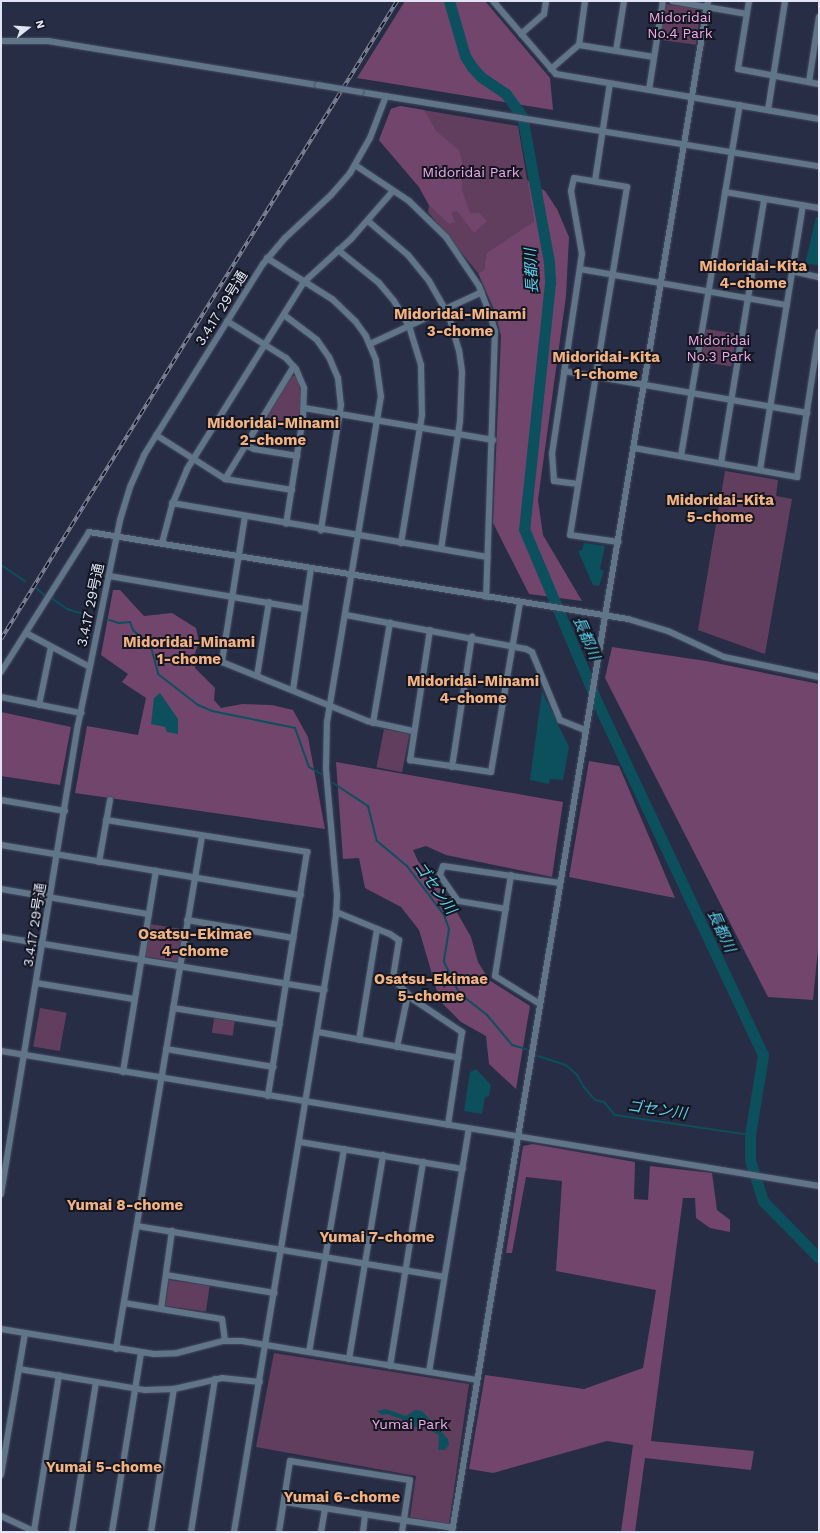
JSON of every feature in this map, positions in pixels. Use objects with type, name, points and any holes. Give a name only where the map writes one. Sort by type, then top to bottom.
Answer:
[{"type":"street","points":[[493,1],[556,74],[819,119]]},
{"type":"street","points":[[521,34],[544,14],[546,1]]},
{"type":"street","points":[[551,69],[579,45],[586,1]]},
{"type":"street","points":[[616,51],[624,1]]},
{"type":"street","points":[[649,90],[663,1]]},
{"type":"street","points":[[672,1],[708,4],[747,14]]},
{"type":"street","points":[[750,1],[738,69],[819,84]]},
{"type":"street","points":[[768,110],[785,1]]},
{"type":"street","points":[[284,1502],[404,1520],[452,1530],[516,1137],[663,284],[708,4]]},
{"type":"street","points":[[809,82],[819,17]]},
{"type":"street","points":[[1,41],[48,41],[684,146],[819,166]]},
{"type":"street","points":[[579,45],[654,57]]},
{"type":"street","points":[[595,182],[610,83]]},
{"type":"street","name":"3.4.17 29号通","points":[[1,1194],[2,1176],[43,944],[81,712],[117,536],[130,487],[156,435],[267,258],[331,195],[355,165],[370,138],[386,96]]},
{"type":"street","points":[[681,456],[740,105]]},
{"type":"street","points":[[355,165],[423,213],[446,237],[470,269],[482,292],[495,332],[493,440],[486,597]]},
{"type":"street","points":[[578,484],[554,481],[552,454],[582,254],[572,191],[574,178],[627,187],[570,535],[618,542]]},
{"type":"street","points":[[162,543],[172,503],[194,460],[304,282],[368,221],[393,191]]},
{"type":"street","points":[[725,192],[819,208]]},
{"type":"street","points":[[721,463],[730,399],[764,199]]},
{"type":"street","points":[[760,470],[803,205]]},
{"type":"street","points":[[368,221],[412,260],[429,281],[446,309],[456,338],[462,364],[459,435],[441,549]]},
{"type":"street","points":[[338,250],[385,289],[409,326],[417,350],[423,380],[420,429],[401,543]]},
{"type":"street","points":[[234,1532],[300,1142],[336,912],[337,895],[326,768],[327,722],[378,422],[380,378],[370,344],[345,310],[267,258]]},
{"type":"street","points":[[580,270],[787,304]]},
{"type":"street","points":[[792,271],[819,277]]},
{"type":"street","points":[[370,344],[482,292]]},
{"type":"street","points":[[284,315],[311,334],[329,357],[338,378],[339,415],[321,530]]},
{"type":"street","points":[[227,321],[265,344],[294,366],[304,388],[304,408],[286,524]]},
{"type":"street","points":[[634,448],[797,477],[819,332]]},
{"type":"street","points":[[225,479],[294,366]]},
{"type":"street","points":[[564,371],[596,375],[807,413]]},
{"type":"street","points":[[304,408],[378,422],[493,440]]},
{"type":"street","points":[[156,435],[225,479],[292,490]]},
{"type":"street","points":[[245,445],[254,449],[297,456]]},
{"type":"street","points":[[172,503],[359,537],[487,556]]},
{"type":"street","points":[[245,516],[222,662],[373,723],[414,731]]},
{"type":"street","points":[[1,672],[89,532],[605,615],[668,631],[724,657],[819,677]]},
{"type":"street","points":[[293,690],[312,568]]},
{"type":"street","points":[[109,576],[305,609]]},
{"type":"street","points":[[257,676],[268,602]]},
{"type":"street","points":[[430,630],[410,760],[491,772],[514,645],[520,602]]},
{"type":"street","points":[[346,614],[514,645],[532,652],[560,720],[585,730]]},
{"type":"street","points":[[373,723],[390,622]]},
{"type":"street","points":[[26,633],[90,667]]},
{"type":"street","points":[[452,766],[472,637]]},
{"type":"street","points":[[39,704],[50,647]]},
{"type":"street","points":[[1,697],[81,712]]},
{"type":"street","points":[[1,800],[65,811]]},
{"type":"street","points":[[99,862],[110,800]]},
{"type":"street","points":[[106,820],[307,852],[268,1096]]},
{"type":"street","points":[[116,1349],[202,836]]},
{"type":"street","points":[[1,845],[301,895]]},
{"type":"street","points":[[506,909],[458,901],[440,875],[443,866],[560,883]]},
{"type":"street","points":[[123,1072],[140,960],[156,872]]},
{"type":"street","points":[[511,876],[495,976],[540,1004]]},
{"type":"street","points":[[1,889],[148,914]]},
{"type":"street","points":[[336,912],[399,940],[393,979],[408,994],[460,1028],[463,1037],[448,1125]]},
{"type":"street","points":[[187,920],[293,938]]},
{"type":"street","points":[[359,1040],[377,929]]},
{"type":"street","points":[[1,937],[325,990]]},
{"type":"street","points":[[36,984],[134,1000]]},
{"type":"street","points":[[397,1047],[408,994]]},
{"type":"street","points":[[173,1008],[280,1025]]},
{"type":"street","points":[[318,1032],[460,1058]]},
{"type":"street","points":[[166,1049],[273,1067]]},
{"type":"street","points":[[1,1051],[161,1079],[819,1186]]},
{"type":"street","points":[[428,1372],[469,1129]]},
{"type":"street","points":[[300,1142],[463,1169]]},
{"type":"street","points":[[309,1352],[344,1149]]},
{"type":"street","points":[[349,1359],[383,1156]]},
{"type":"street","points":[[390,1366],[423,1162]]},
{"type":"street","points":[[137,1226],[444,1277]]},
{"type":"street","points":[[162,1309],[172,1231]]},
{"type":"street","points":[[166,1275],[275,1293]]},
{"type":"street","points":[[124,1303],[222,1318],[225,1341]]},
{"type":"street","points":[[1,1329],[141,1353],[177,1353],[225,1341],[266,1345],[477,1380]]},
{"type":"street","points":[[1,1475],[25,1333]]},
{"type":"street","points":[[112,1532],[141,1353]]},
{"type":"street","points":[[19,1369],[135,1388],[174,1389],[215,1379],[232,1378],[260,1382]]},
{"type":"street","points":[[1,1516],[35,1532],[59,1376]]},
{"type":"street","points":[[191,1532],[215,1379]]},
{"type":"street","points":[[72,1532],[96,1382]]},
{"type":"street","points":[[151,1532],[174,1389]]},
{"type":"street","points":[[279,1532],[290,1461],[410,1480],[402,1532]]},
{"type":"street","points":[[321,1532],[325,1509]]},
{"type":"street","points":[[363,1532],[366,1515]]},
{"type":"green space","name":"Midoridai No.4 Park","points":[[665,4],[701,9],[696,45],[660,40]]},
{"type":"green space","name":"Midoridai Park","points":[[400,106],[518,126],[534,221],[486,253],[484,270],[478,273],[428,212],[429,205],[419,187],[379,140],[391,109]]},
{"type":"green space","name":"Midoridai No.3 Park","points":[[706,329],[737,334],[731,366],[701,362]]},
{"type":"green space","points":[[292,376],[296,376],[302,393],[298,427],[263,422]]},
{"type":"green space","points":[[725,471],[778,480],[776,496],[792,499],[765,654],[698,630]]},
{"type":"green space","points":[[384,729],[410,734],[402,772],[377,767]]},
{"type":"green space","points":[[150,924],[183,929],[177,962],[145,957]]},
{"type":"green space","points":[[40,1008],[67,1013],[60,1051],[33,1046]]},
{"type":"green space","points":[[214,1018],[235,1021],[233,1036],[212,1033]]},
{"type":"green space","points":[[169,1280],[210,1286],[206,1311],[165,1306]]},
{"type":"green space","name":"Yumai Park","points":[[274,1353],[469,1384],[449,1524],[410,1517],[416,1476],[256,1447]]},
{"type":"shaded area","points":[[405,1],[485,1],[550,78],[553,110],[357,78]]},
{"type":"shaded area","points":[[400,106],[424,110],[436,131],[459,150],[462,161],[462,190],[470,213],[479,213],[487,221],[474,233],[457,211],[451,212],[455,222],[449,224],[429,205],[419,187],[379,140],[391,109]]},
{"type":"shaded area","points":[[527,180],[545,191],[557,209],[569,237],[566,296],[538,500],[543,535],[582,601],[529,594],[493,523],[501,336],[495,312],[478,273],[484,270],[486,253],[534,221]]},
{"type":"shaded area","points":[[816,217],[819,217],[819,265],[805,264]]},
{"type":"shaded area","points":[[584,543],[605,546],[600,569],[604,571],[599,586],[593,585],[578,551],[582,550]]},
{"type":"shaded area","points":[[113,590],[120,590],[144,616],[172,613],[196,628],[199,642],[195,653],[195,668],[215,688],[214,700],[221,708],[242,704],[272,705],[293,710],[308,737],[325,829],[75,793],[87,726],[138,735],[146,698],[122,682],[128,674],[101,655]]},
{"type":"shaded area","points":[[612,647],[706,661],[819,684],[819,939],[813,1000],[768,997],[605,678]]},
{"type":"shaded area","points":[[542,691],[569,747],[563,780],[550,779],[549,784],[530,780]]},
{"type":"shaded area","points":[[160,693],[178,719],[178,734],[167,732],[165,727],[151,724],[154,698]]},
{"type":"shaded area","points":[[1,712],[71,727],[60,785],[1,776]]},
{"type":"shaded area","points":[[589,761],[619,766],[675,898],[569,877]]},
{"type":"shaded area","points":[[336,762],[563,802],[552,877],[446,855],[426,846],[413,850],[418,861],[451,902],[471,937],[478,962],[489,980],[530,1006],[516,1089],[489,1064],[486,1036],[461,1022],[440,1001],[419,930],[401,907],[365,888],[359,858],[343,859]]},
{"type":"shaded area","points":[[476,1069],[491,1085],[489,1096],[485,1097],[482,1114],[464,1111],[470,1072]]},
{"type":"shaded area","points":[[533,1144],[635,1162],[634,1199],[648,1200],[650,1166],[712,1173],[717,1210],[730,1220],[730,1232],[710,1228],[696,1218],[695,1198],[683,1198],[651,1441],[754,1451],[751,1470],[645,1458],[635,1532],[621,1532],[633,1445],[607,1441],[493,1473],[469,1469],[485,1375],[584,1389],[643,1368],[656,1290],[556,1271],[562,1181],[526,1177],[512,1253],[506,1253],[523,1146]]},
{"type":"shaded area","points":[[386,1409],[406,1416],[415,1410],[422,1411],[448,1439],[449,1445],[445,1450],[438,1450],[439,1435],[424,1427],[415,1427],[407,1421],[387,1414],[382,1415],[377,1411]]},
{"type":"waterway","name":"長都川","points":[[449,1],[465,56],[481,77],[506,94],[522,116],[549,262],[550,283],[524,529],[597,702],[763,1055],[750,1135],[750,1160],[763,1201],[819,1258]]},
{"type":"waterway","name":"ゴセン川","points":[[1,565],[25,581]]},
{"type":"waterway","name":"ゴセン川","points":[[36,588],[44,595]]},
{"type":"waterway","name":"ゴセン川","points":[[53,599],[67,609],[94,617]]},
{"type":"waterway","name":"ゴセン川","points":[[109,620],[119,623],[130,622],[133,630],[151,647],[158,674],[198,705],[212,711],[295,728],[309,767],[321,774]]},
{"type":"waterway","name":"ゴセン川","points":[[333,783],[368,806],[377,841],[407,866],[444,915],[449,929],[444,962],[459,993],[487,1015],[512,1045],[526,1049]]},
{"type":"waterway","name":"ゴセン川","points":[[538,1056],[566,1065],[577,1075],[583,1086],[595,1100],[604,1102],[615,1115],[750,1135]]},
{"type":"railway","points":[[1,639],[397,1]]},
{"type":"district","name":"Midoridai-Kita 4-chome","points":[[753,274]]},
{"type":"district","name":"Midoridai-Minami 3-chome","points":[[460,322]]},
{"type":"district","name":"Midoridai-Kita 1-chome","points":[[606,366]]},
{"type":"district","name":"Midoridai-Minami 2-chome","points":[[273,432]]},
{"type":"district","name":"Midoridai-Kita 5-chome","points":[[720,508]]},
{"type":"district","name":"Midoridai-Minami 1-chome","points":[[189,650]]},
{"type":"district","name":"Midoridai-Minami 4-chome","points":[[473,690]]},
{"type":"district","name":"Osatsu-Ekimae 4-chome","points":[[195,942]]},
{"type":"district","name":"Osatsu-Ekimae 5-chome","points":[[431,988]]},
{"type":"district","name":"Yumai 8-chome","points":[[125,1206]]},
{"type":"district","name":"Yumai 7-chome","points":[[377,1238]]},
{"type":"district","name":"Yumai 5-chome","points":[[104,1468]]},
{"type":"district","name":"Yumai 6-chome","points":[[342,1498]]}]
